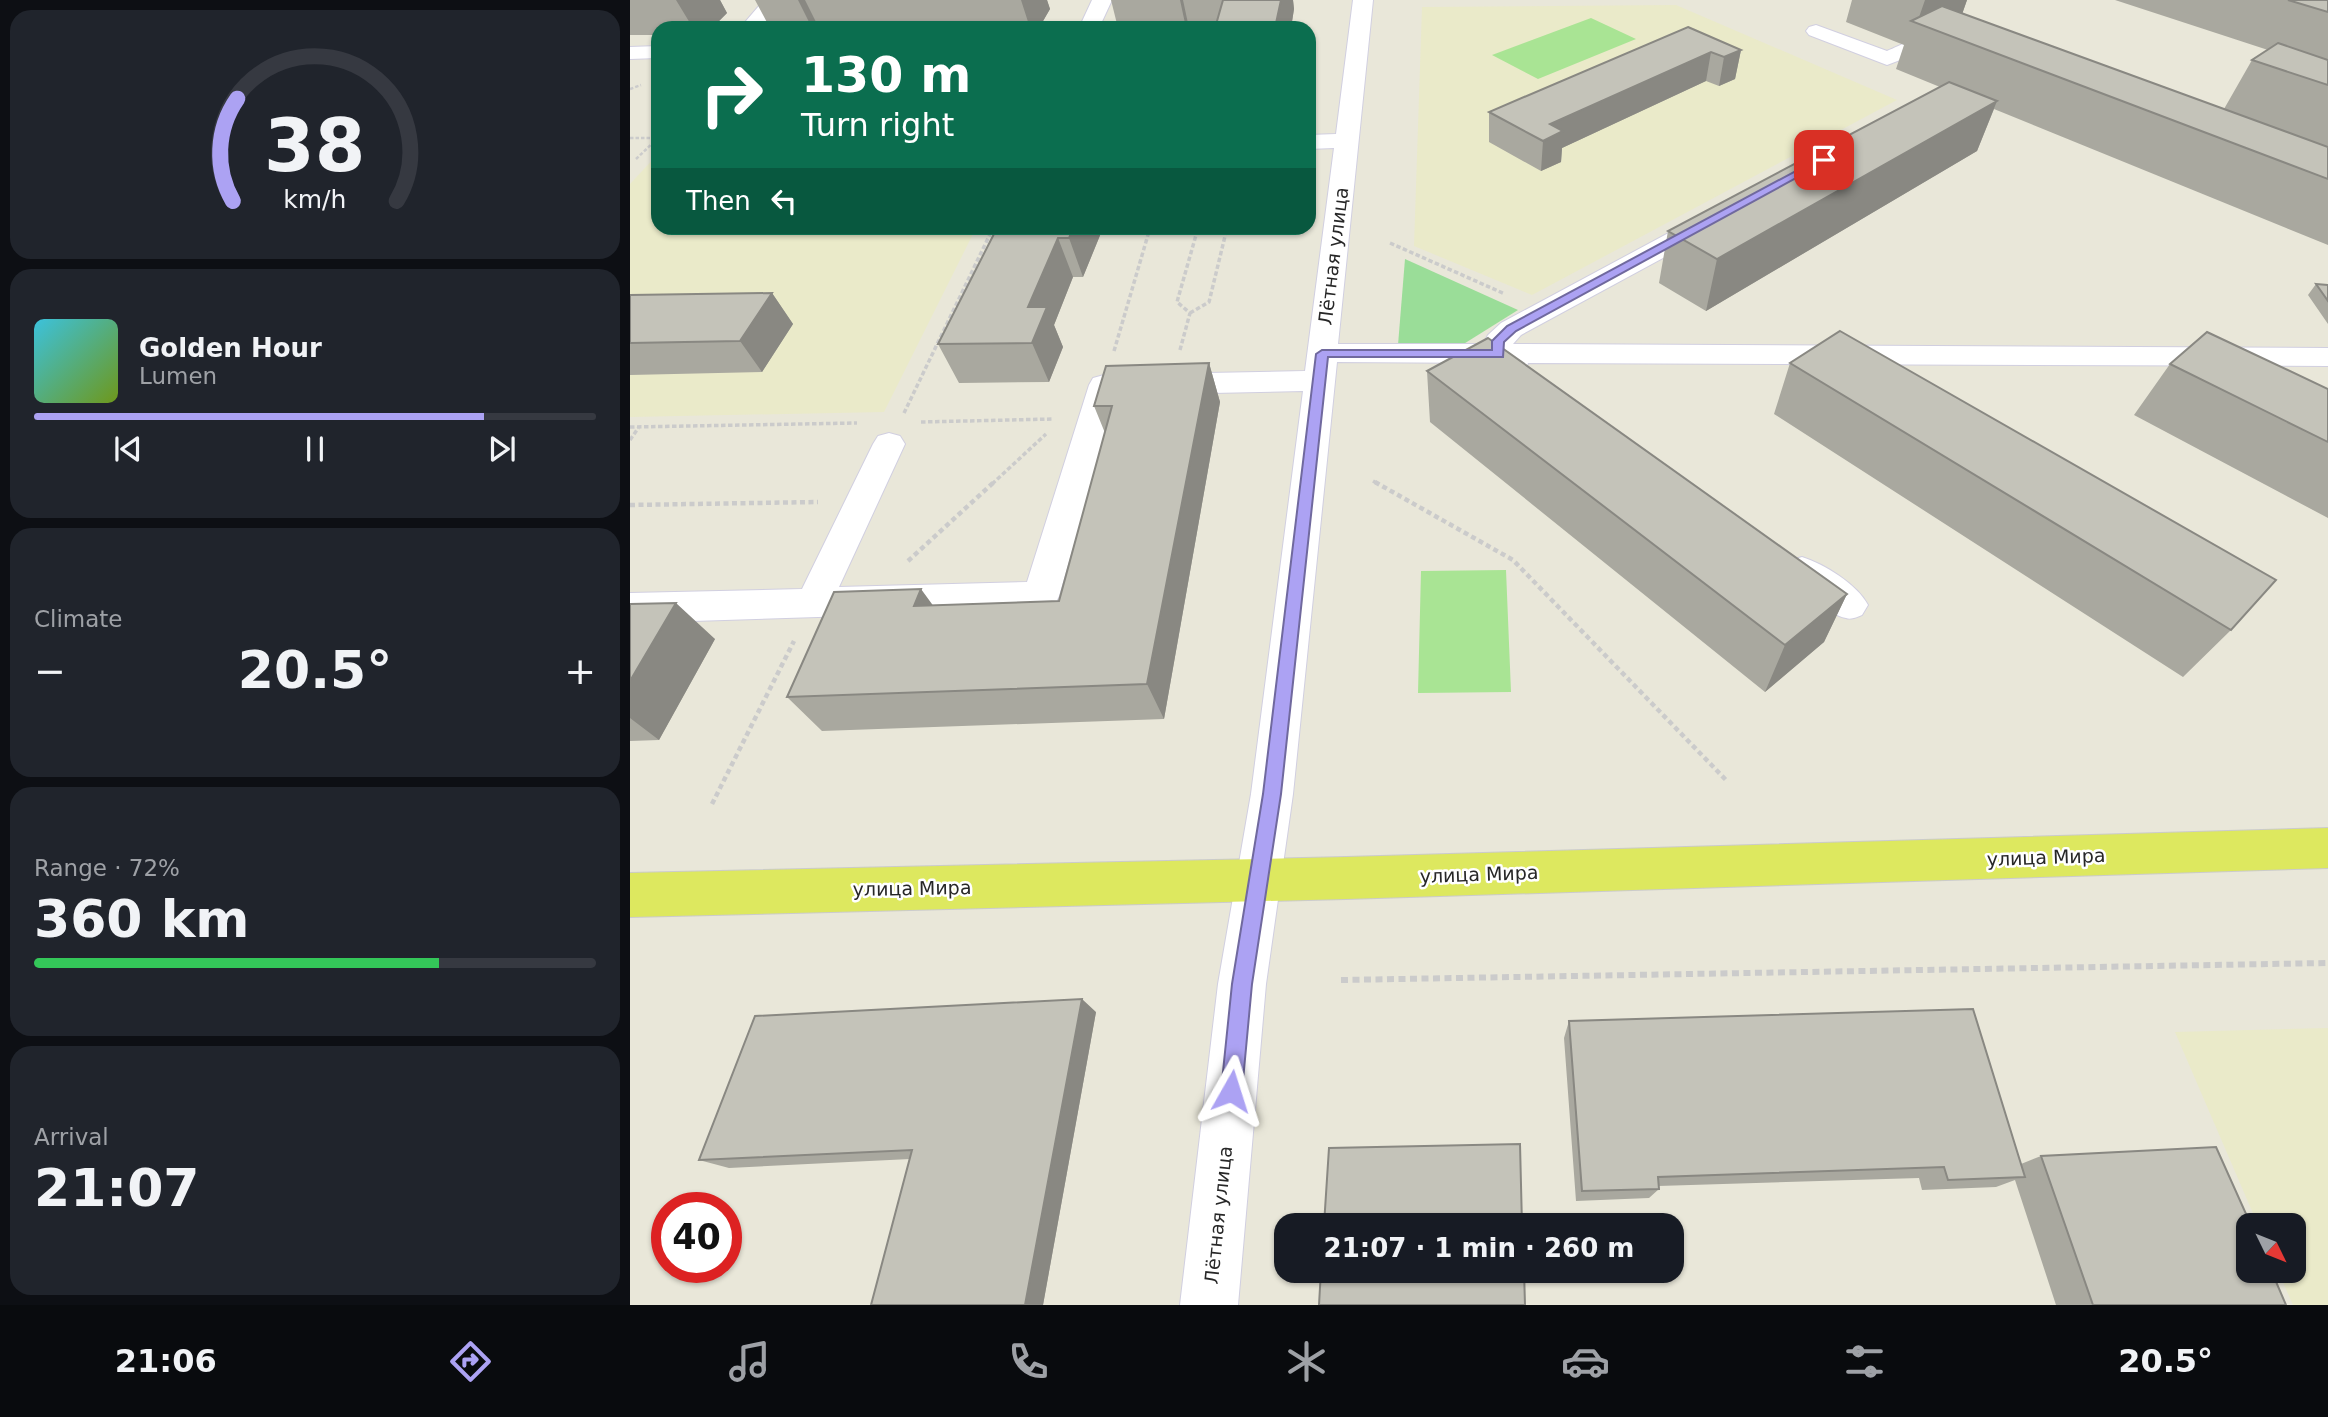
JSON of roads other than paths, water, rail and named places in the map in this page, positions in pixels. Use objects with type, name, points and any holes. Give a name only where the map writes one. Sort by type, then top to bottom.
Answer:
[{"type":"main road","name":"улица Мира","points":[[630,895],[1259,880],[2328,848]]},
{"type":"street","points":[[756,21],[775,0]]},
{"type":"street","points":[[1092,21],[1102,0]]},
{"type":"street","name":"Лётная улица","points":[[1209,1305],[1242,984],[1272,794],[1363,0]]},
{"type":"street","points":[[1816,31],[1887,59],[1937,39],[1976,54]]},
{"type":"street","points":[[630,52],[651,52]]},
{"type":"street","points":[[1316,142],[1347,141]]},
{"type":"street","points":[[1499,354],[1498,341],[1511,329],[1737,207]]},
{"type":"street","points":[[1499,354],[1533,378]]},
{"type":"street","points":[[630,608],[1041,596],[1104,385],[1171,384],[1321,367],[1499,354],[2328,357]]},
{"type":"street","points":[[1842,355],[1889,383]]},
{"type":"street","points":[[2170,356],[2231,386]]},
{"type":"street","points":[[813,603],[889,444]]},
{"type":"street","points":[[1782,557],[1849,606]]}]
